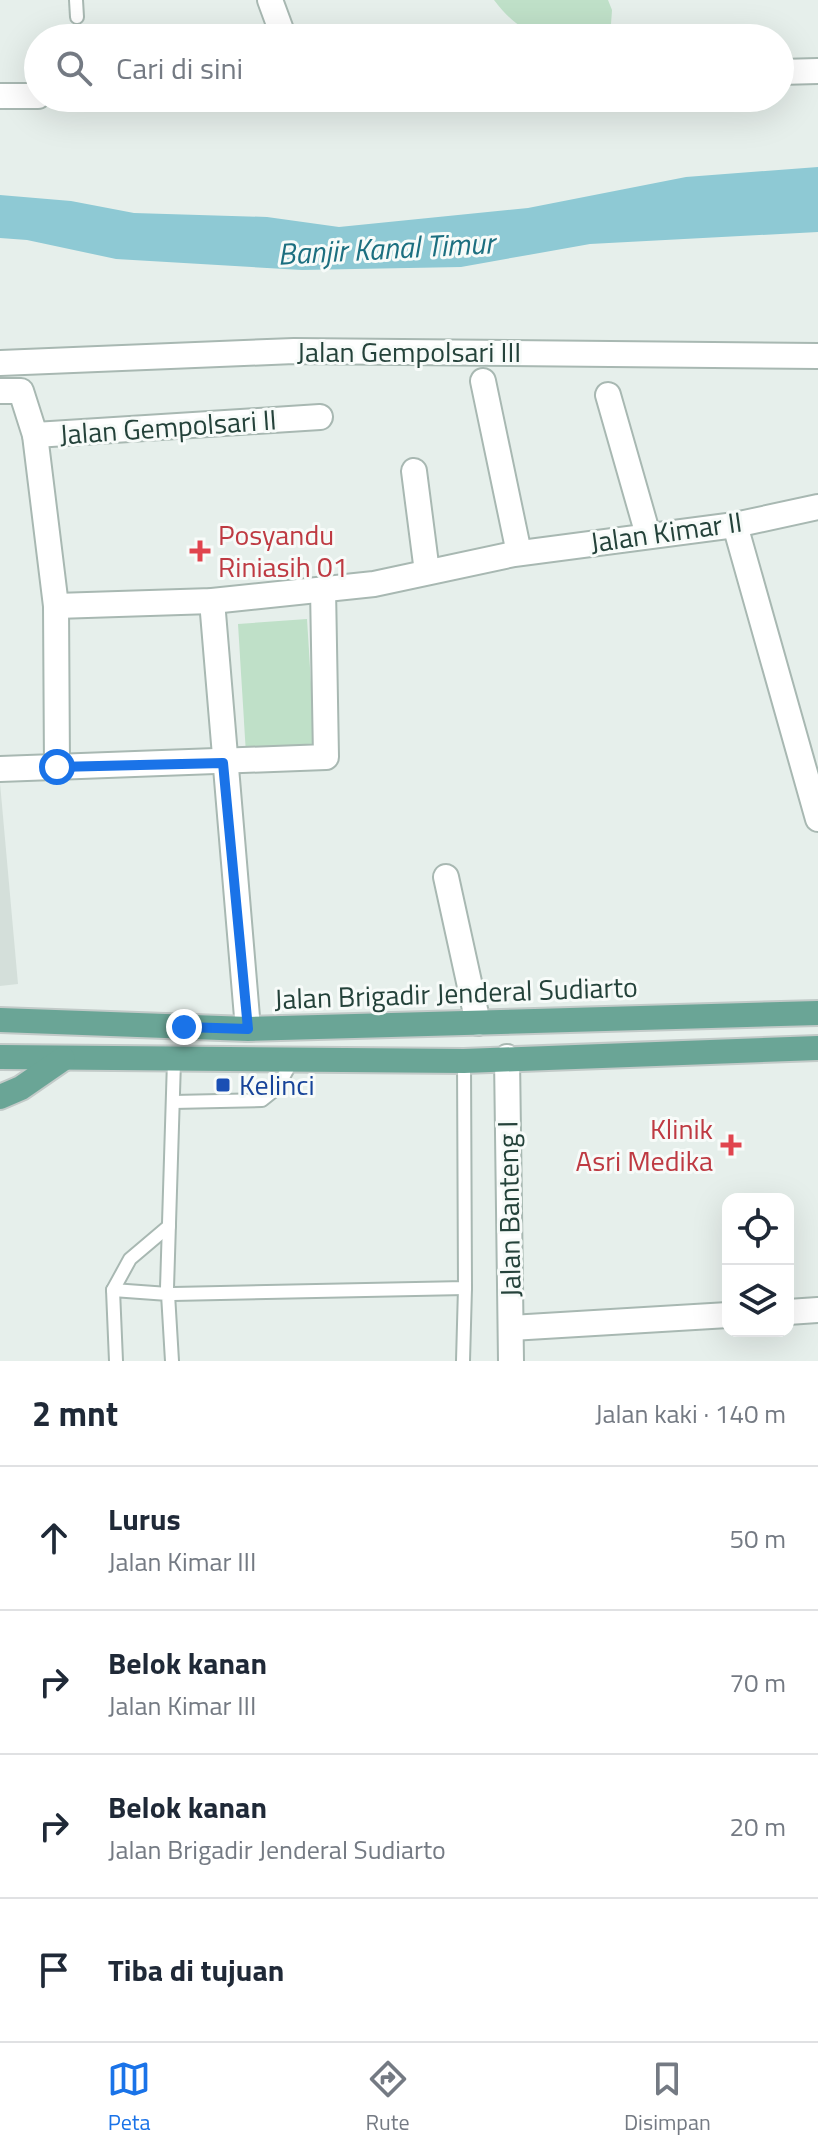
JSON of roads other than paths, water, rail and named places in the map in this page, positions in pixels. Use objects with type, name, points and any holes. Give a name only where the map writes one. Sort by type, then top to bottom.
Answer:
[{"type":"main road","name":"Jalan Brigadir Jenderal Sudiarto","points":[[0,1020],[248,1029],[818,1013]]},
{"type":"main road","points":[[0,1057],[174,1061],[464,1061],[507,1057],[818,1048]]},
{"type":"main road","points":[[0,1097],[21,1088],[63,1059]]},
{"type":"street","points":[[270,0],[279,24]]},
{"type":"street","points":[[794,72],[818,71]]},
{"type":"street","points":[[0,96],[24,96]]},
{"type":"street","name":"Jalan Gempolsari III","points":[[0,363],[294,351],[818,356]]},
{"type":"street","points":[[483,381],[517,553]]},
{"type":"street","name":"Jalan Gempolsari II","points":[[0,391],[21,391],[35,435],[320,417]]},
{"type":"street","points":[[608,395],[648,535]]},
{"type":"street","points":[[35,435],[56,606],[57,767]]},
{"type":"street","points":[[414,471],[427,572]]},
{"type":"street","name":"Jalan Kimar II","points":[[56,606],[212,601],[323,589],[517,553],[735,525],[818,507]]},
{"type":"street","points":[[735,525],[818,819]]},
{"type":"street","points":[[0,769],[326,757],[323,589]]},
{"type":"street","points":[[212,601],[223,763],[248,1029]]},
{"type":"street","points":[[446,877],[478,1023]]},
{"type":"street","points":[[818,1048],[818,1057]]},
{"type":"street","name":"Jalan Banteng I","points":[[507,1057],[511,1361]]},
{"type":"street","points":[[794,1312],[818,1310]]},
{"type":"street","points":[[511,1328],[722,1315]]},
{"type":"lane","points":[[76,0],[77,17]]},
{"type":"lane","points":[[172,1361],[168,1294],[174,1061]]},
{"type":"lane","points":[[173,1102],[262,1100],[277,1088],[292,1061]]},
{"type":"lane","points":[[463,1361],[464,1061]]},
{"type":"lane","points":[[116,1361],[113,1290],[130,1259],[169,1226]]},
{"type":"lane","points":[[113,1290],[168,1294],[465,1288]]},
{"type":"water","name":"Banjir Kanal Timur","points":[[818,167],[818,232],[590,244],[461,267],[302,270],[116,259],[27,240],[0,238],[0,195],[71,201],[134,213],[267,217],[339,227],[528,208],[686,177]]},
{"type":"place","name":"Posyandu Riniasih 01","points":[[200,551]]},
{"type":"place","name":"Kelinci","points":[[223,1085]]},
{"type":"place","name":"Klinik Asri Medika","points":[[731,1145]]}]
